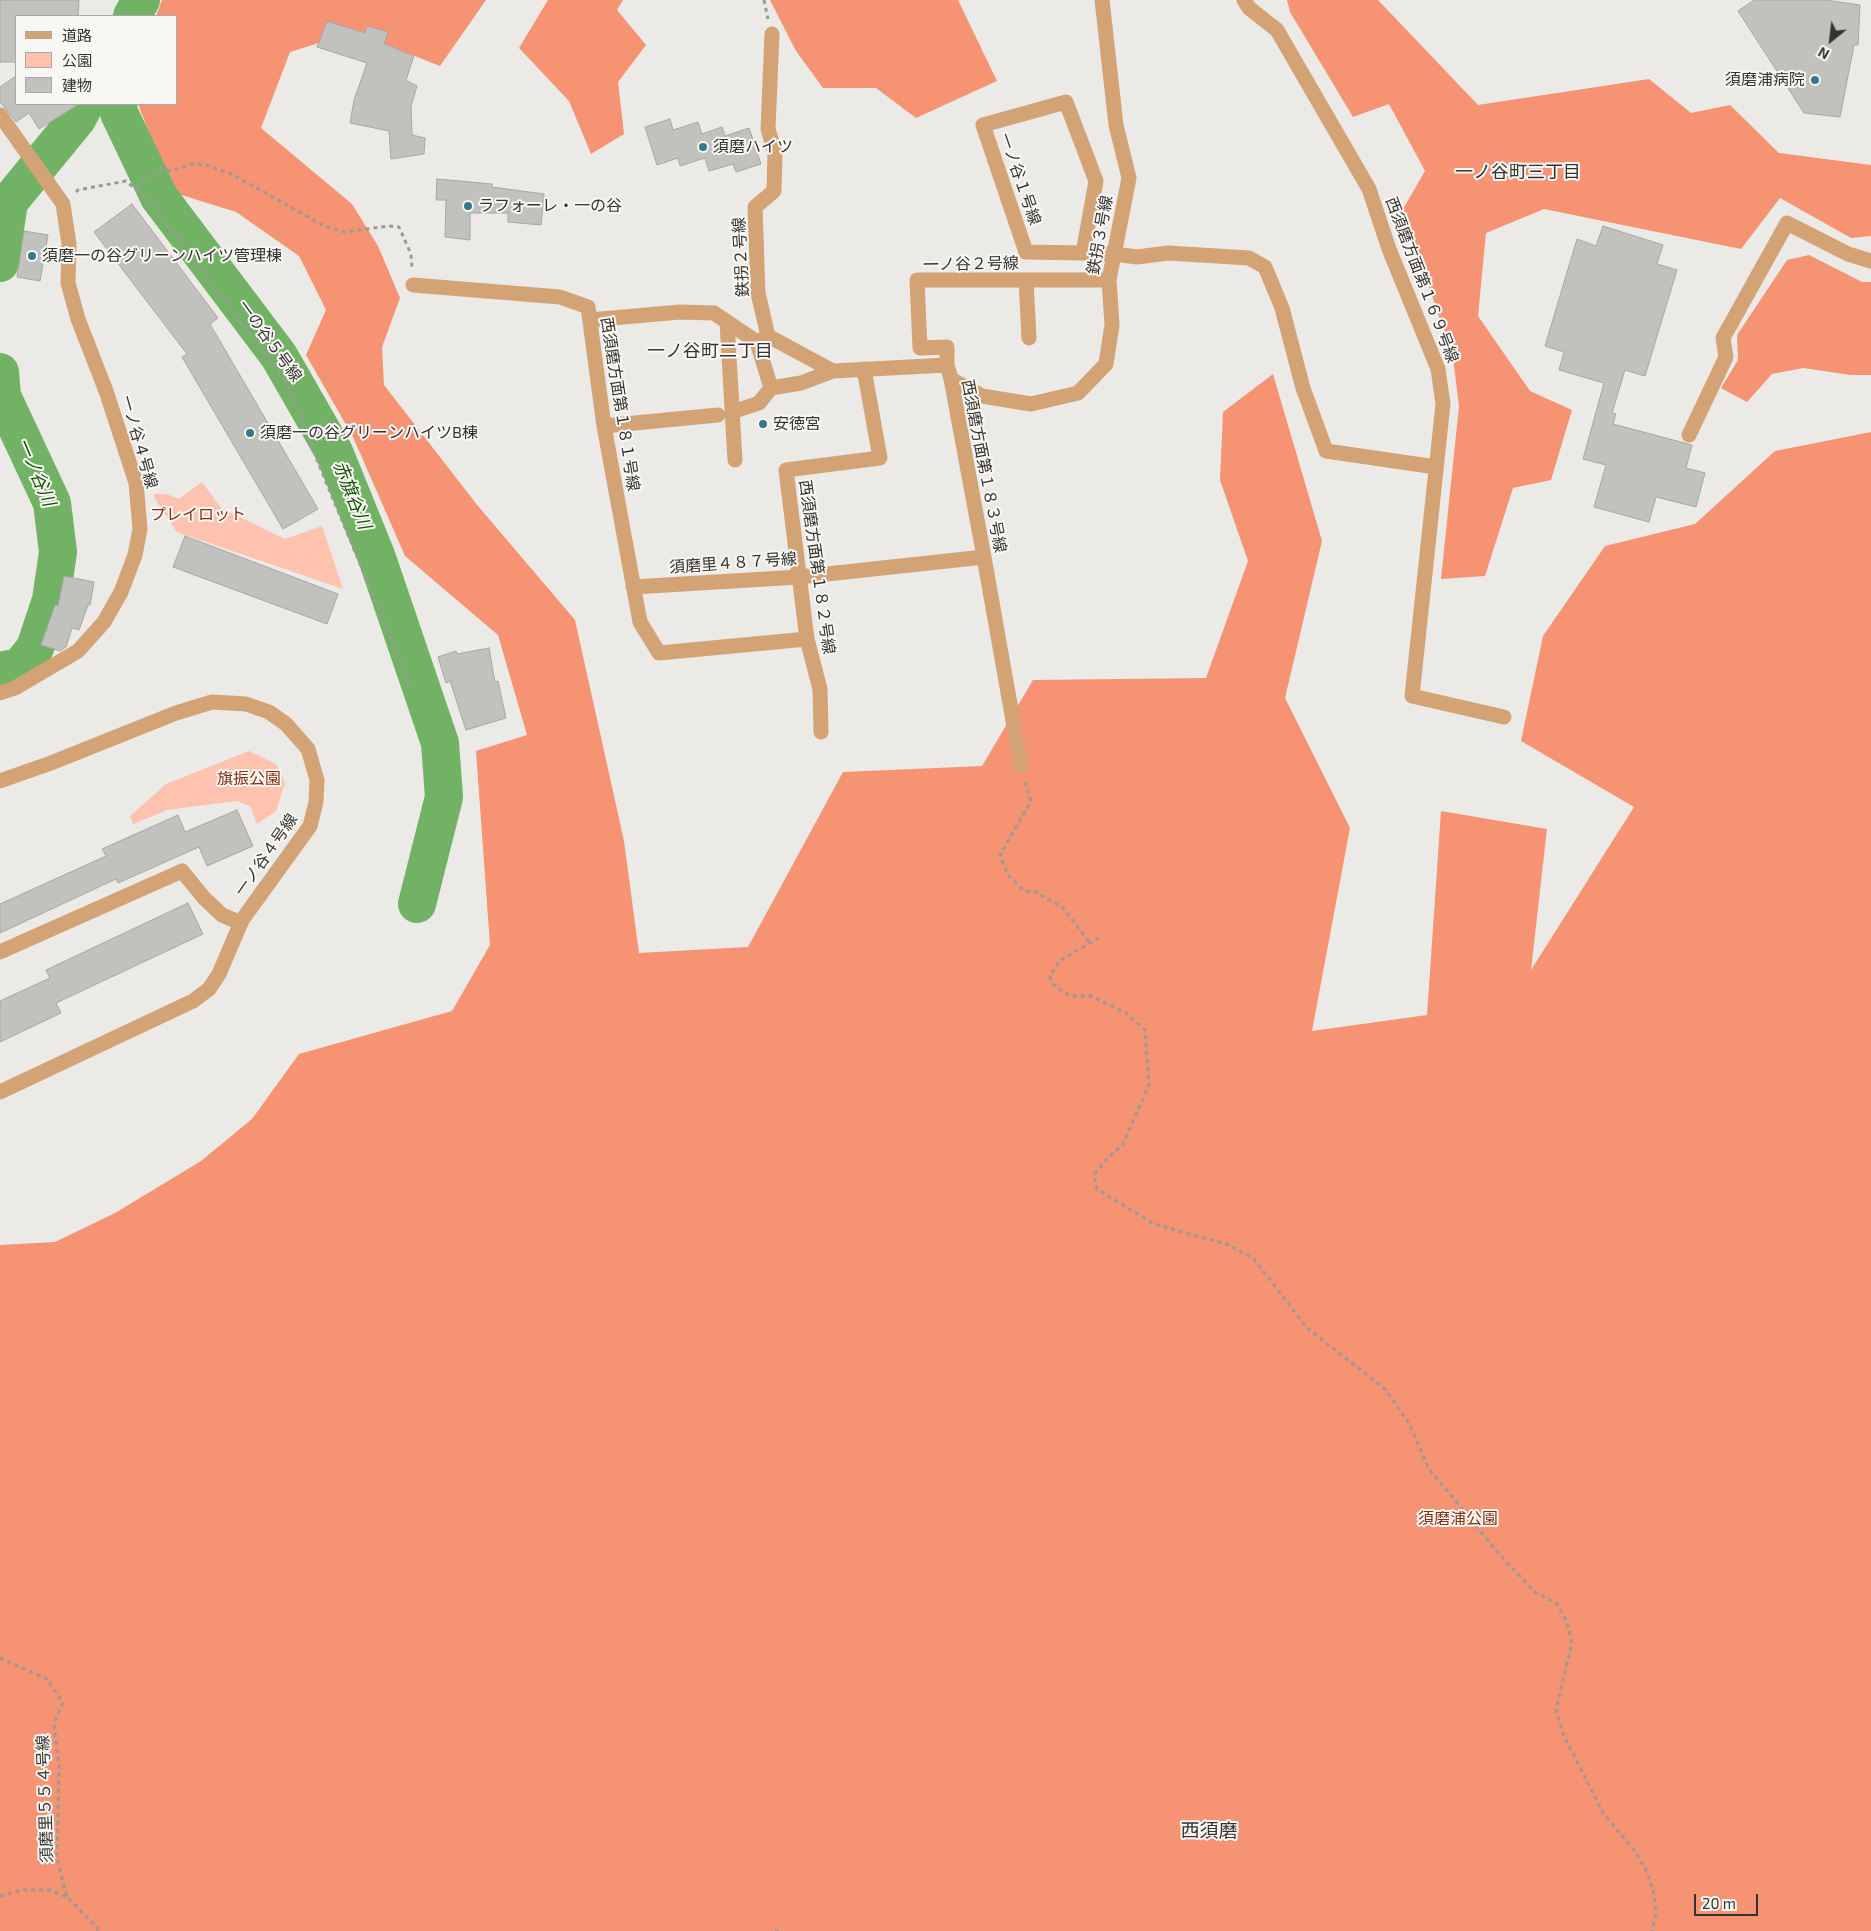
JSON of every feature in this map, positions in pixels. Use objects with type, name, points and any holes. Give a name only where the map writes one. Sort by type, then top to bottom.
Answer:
[{"type":"street","name":"鉄拐３号線","points":[[949,372],[982,396],[1030,404],[1078,393],[1106,364],[1112,326],[1109,280],[1129,178],[1116,125],[1102,0]]},
{"type":"street","name":"西須磨方面第１６９号線","points":[[1244,0],[1249,8],[1277,30],[1369,189],[1389,249],[1438,369],[1443,404],[1412,696],[1504,717]]},
{"type":"street","name":"鉄拐２号線","points":[[762,339],[758,293],[755,207],[774,191],[775,153],[768,129],[772,34]]},
{"type":"street","name":"一ノ谷１号線","points":[[1083,253],[1096,181],[1066,102],[983,125],[1026,252],[1114,254],[1137,257],[1168,253],[1249,258],[1265,267],[1282,308],[1303,388],[1326,451],[1436,466]]},
{"type":"street","points":[[0,115],[62,203]]},
{"type":"street","name":"一ノ谷４号線","points":[[0,693],[15,688],[78,652],[104,622],[121,592],[135,555],[140,530],[136,483],[106,391],[78,319],[68,284],[69,244],[62,203]]},
{"type":"street","points":[[1688,435],[1726,357],[1723,338],[1787,223],[1848,254],[1871,261]]},
{"type":"street","name":"一ノ谷２号線","points":[[949,372],[948,347],[920,348],[917,280],[1109,280]]},
{"type":"street","points":[[1026,280],[1029,338]]},
{"type":"street","name":"西須磨方面第１８１号線","points":[[413,286],[560,297],[588,307],[604,426],[640,622],[659,653],[807,639]]},
{"type":"street","points":[[590,320],[680,312],[714,314],[762,339],[833,371]]},
{"type":"street","points":[[727,322],[725,414],[735,460]]},
{"type":"street","points":[[762,339],[771,388]]},
{"type":"street","name":"西須磨方面第１８２号線","points":[[821,732],[820,689],[807,639],[786,470],[880,458],[864,370]]},
{"type":"street","points":[[604,426],[725,414],[759,403],[771,388],[801,383],[833,371]]},
{"type":"street","name":"西須磨方面第１８３号線","points":[[833,371],[949,372],[1021,766]]},
{"type":"street","name":"須磨里４８７号線","points":[[633,587],[799,577],[984,557]]},
{"type":"street","name":"一ノ谷４号線","points":[[0,781],[51,763],[176,713],[212,702],[246,704],[269,712],[286,724],[308,749],[317,780],[316,802],[310,826],[241,923],[219,974],[209,989],[193,1001],[0,1092]]},
{"type":"street","points":[[0,952],[182,871],[204,898],[222,915],[241,923]]},
{"type":"path","points":[[135,189],[142,181],[160,168],[170,171],[193,164],[206,165],[232,174],[324,226],[345,232],[390,226],[399,227],[411,254],[413,286]]},
{"type":"path","name":"一の谷５号線","points":[[62,203],[78,190],[126,181],[149,200],[289,386],[321,470],[412,689]]},
{"type":"path","points":[[1021,766],[1031,801],[1000,855],[1008,875],[1024,891],[1036,892],[1063,908],[1090,943]]},
{"type":"path","points":[[1099,938],[1059,961],[1050,977],[1052,984],[1070,996],[1091,996],[1126,1013],[1145,1030],[1149,1085],[1123,1144],[1094,1175],[1097,1189],[1154,1224],[1229,1245],[1254,1259],[1307,1328],[1385,1389],[1409,1423],[1430,1469],[1501,1556],[1536,1592],[1557,1604],[1567,1622],[1572,1642],[1556,1710],[1564,1736],[1603,1813],[1635,1851],[1647,1872],[1654,1894],[1656,1914],[1652,1931]]},
{"type":"path","name":"須磨里５５４号線","points":[[0,1658],[47,1679],[62,1703],[54,1724],[59,1766],[57,1860],[68,1897],[97,1927],[98,1931]]},
{"type":"path","points":[[0,1896],[22,1890],[50,1890],[68,1897]]},
{"type":"path","points":[[774,1931],[780,1931]]},
{"type":"green space","name":"須磨浦公園","points":[[162,0],[486,0],[440,66],[354,32],[290,52],[261,128],[352,204],[378,246],[400,298],[382,347],[384,385],[478,506],[575,620],[624,841],[639,953],[748,947],[843,772],[982,766],[1033,680],[1206,678],[1248,561],[1220,480],[1223,412],[1273,374],[1322,541],[1285,698],[1350,828],[1312,1031],[1427,1015],[1441,811],[1547,829],[1531,970],[1634,807],[1521,741],[1543,636],[1605,546],[1695,524],[1775,451],[1871,432],[1871,1931],[0,1931],[0,1245],[55,1242],[115,1213],[201,1161],[252,1119],[299,1054],[452,1011],[490,945],[476,751],[527,735],[498,635],[405,556],[353,437],[306,355],[326,310],[299,256],[236,212],[172,192],[138,105],[178,105],[178,15],[156,15]]},
{"type":"green space","points":[[548,0],[623,0],[617,10],[646,45],[618,82],[624,134],[591,154],[569,101],[519,48]]},
{"type":"green space","points":[[770,0],[958,0],[997,81],[916,118],[876,88],[823,88],[796,51]]},
{"type":"green space","points":[[1287,0],[1378,0],[1478,105],[1649,79],[1691,113],[1730,105],[1779,153],[1871,165],[1871,236],[1851,238],[1780,198],[1741,249],[1544,209],[1486,233],[1478,316],[1530,391],[1572,410],[1551,480],[1513,488],[1485,576],[1441,579],[1459,406],[1453,358],[1403,209],[1425,171],[1389,104],[1353,117],[1290,12]]},
{"type":"green space","points":[[1809,255],[1862,282],[1871,282],[1871,375],[1851,375],[1803,368],[1772,374],[1747,402],[1721,388],[1738,360],[1737,335],[1787,260]]},
{"type":"green space","name":"プレイロット","points":[[202,482],[221,508],[285,539],[322,526],[343,589],[177,532],[155,499],[154,494],[167,494],[179,499]]},
{"type":"green space","name":"旗振公園","points":[[249,751],[276,764],[285,783],[276,811],[257,824],[250,806],[237,801],[167,810],[133,824],[130,816],[166,784]]},
{"type":"building","points":[[0,0],[79,0],[78,15],[15,15],[15,62],[0,62]]},
{"type":"building","name":"須磨浦病院","points":[[1754,0],[1826,0],[1860,5],[1858,45],[1854,45],[1840,117],[1804,113],[1738,11]]},
{"type":"building","points":[[327,21],[365,33],[367,26],[388,32],[384,44],[414,56],[406,80],[417,86],[411,106],[412,135],[425,138],[424,154],[391,159],[389,131],[350,123],[354,100],[367,63],[317,47]]},
{"type":"building","points":[[15,77],[15,105],[77,105],[39,129],[29,113],[16,122],[0,102],[0,87]]},
{"type":"building","name":"須磨ハイツ","points":[[670,119],[673,130],[698,122],[702,134],[722,127],[725,136],[749,128],[761,164],[736,172],[733,164],[709,171],[705,158],[680,166],[678,158],[657,165],[645,127]]},
{"type":"building","points":[[437,179],[492,184],[492,187],[544,194],[541,225],[508,222],[508,213],[470,213],[470,240],[445,237],[446,200],[436,200]]},
{"type":"building","points":[[132,204],[218,318],[210,324],[318,509],[283,529],[182,357],[187,354],[94,232]]},
{"type":"building","points":[[1603,226],[1663,245],[1657,264],[1677,270],[1645,376],[1625,370],[1612,413],[1616,414],[1613,424],[1692,445],[1686,468],[1705,473],[1696,507],[1656,497],[1649,522],[1594,507],[1606,465],[1583,459],[1604,383],[1559,370],[1564,352],[1545,346],[1577,239],[1596,246]]},
{"type":"building","name":"須磨一の谷グリーンハイツ管理棟","points":[[24,231],[48,235],[40,281],[17,277]]},
{"type":"building","points":[[185,536],[338,594],[327,624],[173,567]]},
{"type":"building","points":[[64,576],[94,582],[90,605],[88,605],[79,630],[72,628],[66,647],[60,651],[41,645],[55,605],[58,606]]},
{"type":"building","points":[[489,648],[495,682],[498,681],[506,718],[466,730],[450,681],[446,683],[438,657],[456,651],[457,654]]},
{"type":"building","points":[[237,810],[253,846],[207,866],[199,847],[118,883],[116,879],[0,933],[0,904],[106,856],[102,849],[178,815],[185,832]]},
{"type":"building","points":[[188,903],[203,934],[56,1003],[61,1013],[0,1042],[0,1001],[50,978],[46,970]]},
{"type":"waterway","name":"一ノ谷川","points":[[133,15],[141,0]]},
{"type":"waterway","name":"一ノ谷川","points":[[0,263],[9,202],[77,119],[84,105]]},
{"type":"waterway","name":"赤旗谷川","points":[[118,105],[119,113],[159,197],[279,356],[334,452],[377,558],[440,743],[444,797],[417,904]]},
{"type":"waterway","name":"一ノ谷川","points":[[0,372],[2,396],[52,503],[58,552],[51,600],[35,648],[20,667],[0,671]]},
{"type":"place","name":"須磨浦病院","points":[[1815,80]]},
{"type":"place","name":"須磨ハイツ","points":[[703,147]]},
{"type":"place","name":"ラフォーレ・一の谷","points":[[468,206]]},
{"type":"place","name":"須磨一の谷グリーンハイツ管理棟","points":[[32,256]]},
{"type":"place","name":"安徳宮","points":[[763,424]]},
{"type":"place","name":"須磨一の谷グリーンハイツB棟","points":[[250,433]]},
{"type":"district","name":"一ノ谷町三丁目","points":[[1518,172]]},
{"type":"district","name":"一ノ谷町二丁目","points":[[710,351]]},
{"type":"district","name":"西須磨","points":[[1209,1831]]}]
